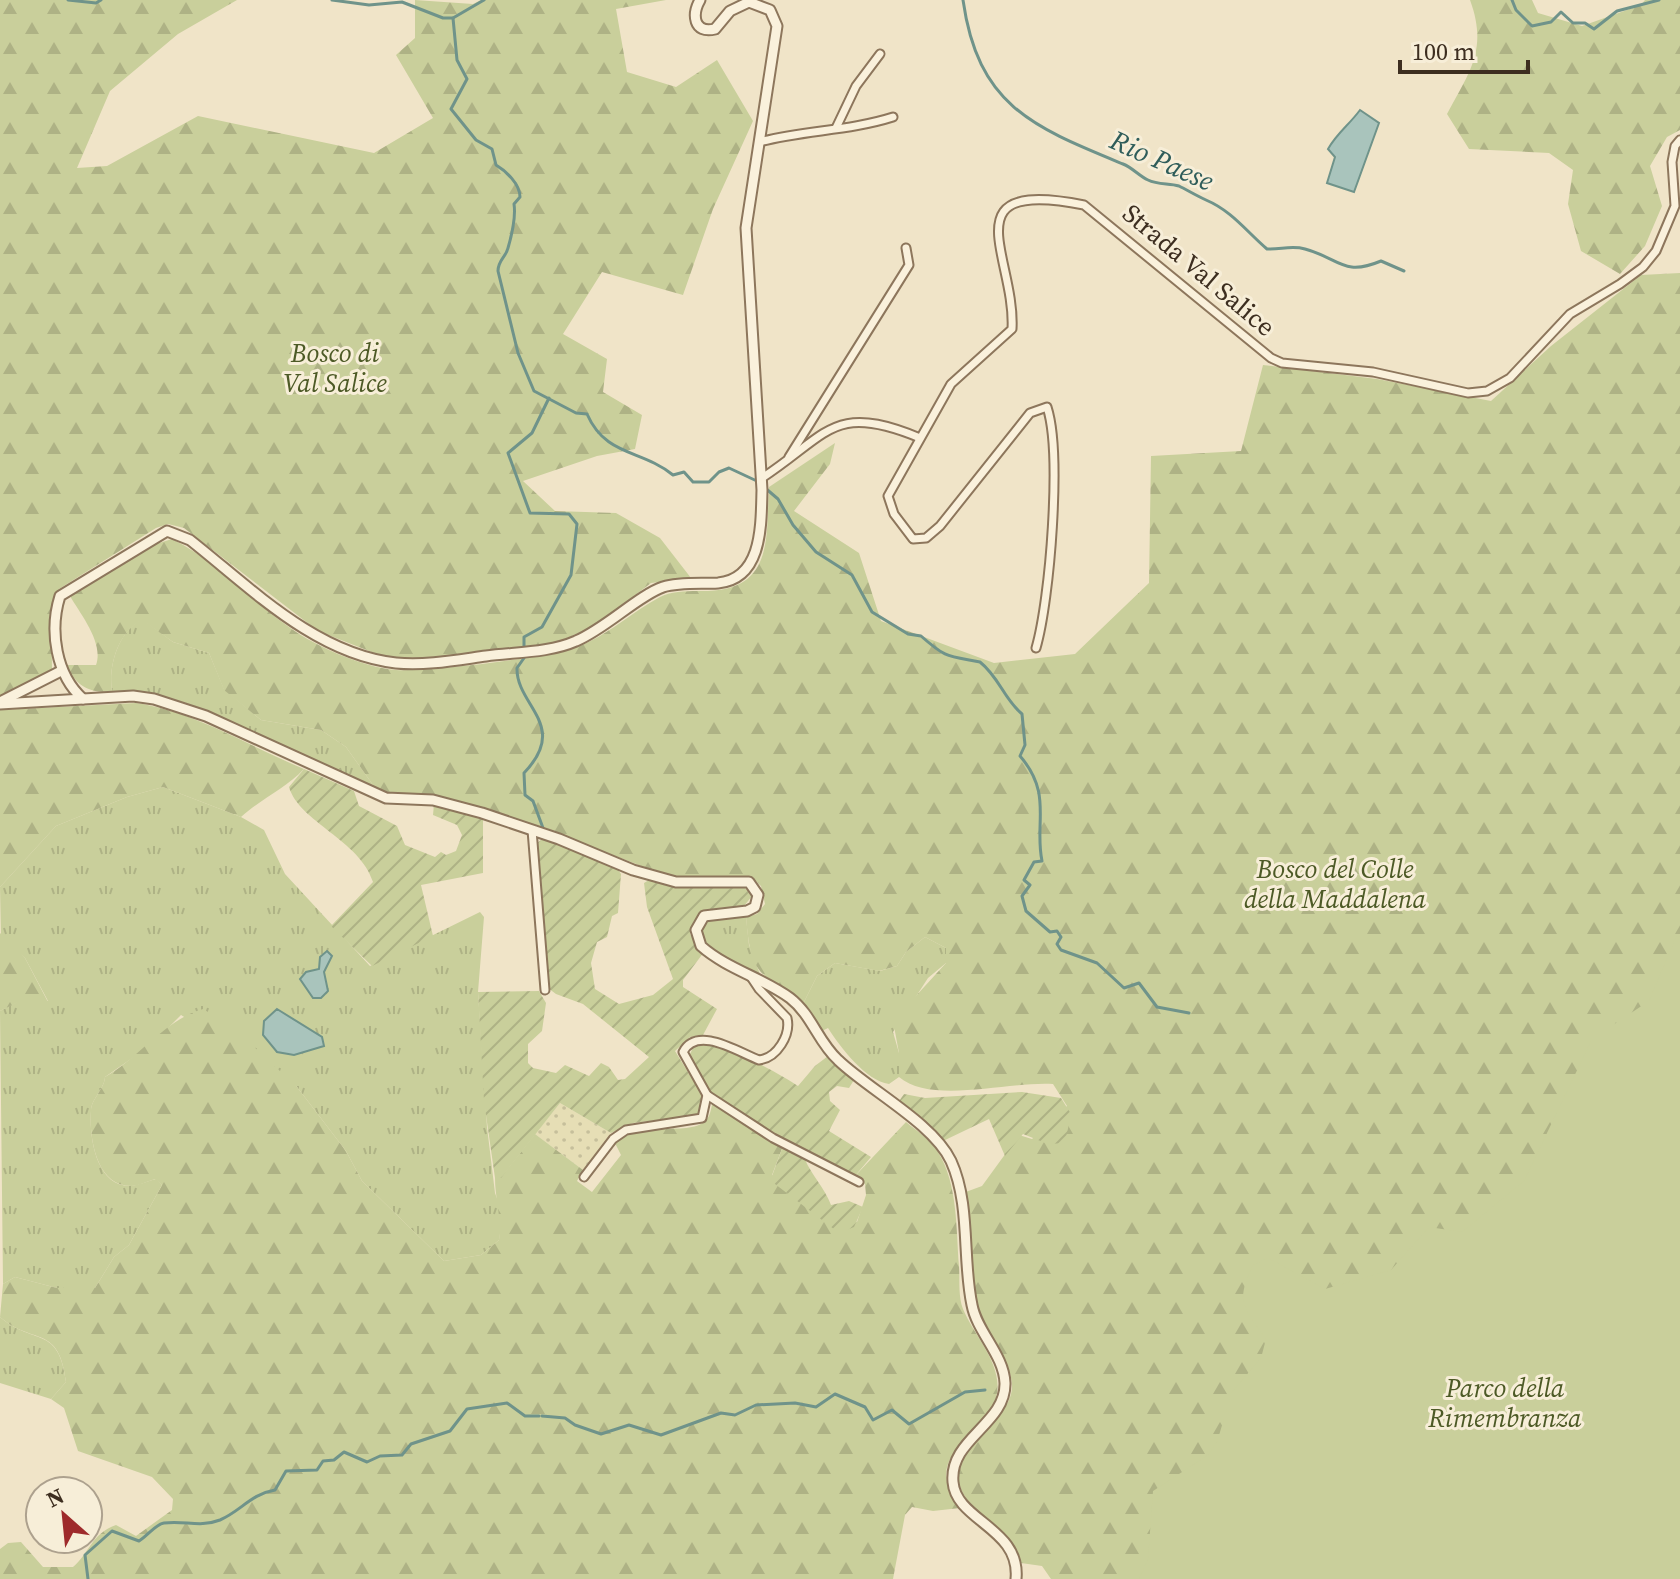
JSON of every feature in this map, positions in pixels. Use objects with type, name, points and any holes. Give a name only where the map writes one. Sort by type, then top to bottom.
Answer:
[{"type":"street","points":[[83,699],[61,671],[57,616],[60,596],[167,531],[190,540],[317,638],[377,660],[405,664],[561,647],[586,637],[663,587],[736,579],[756,553],[762,490],[746,228],[777,38],[775,17],[763,5],[749,2],[730,11],[715,29],[702,29],[697,25],[695,15],[700,0]]},
{"type":"street","points":[[836,128],[856,86],[880,54]]},
{"type":"street","points":[[759,142],[836,128],[861,127],[893,117]]},
{"type":"street","name":"Strada Val Salice","points":[[1036,648],[1045,619],[1052,525],[1052,432],[1047,407],[1030,413],[940,526],[926,538],[913,539],[894,514],[888,496],[951,384],[1012,329],[1013,306],[997,244],[997,228],[1002,215],[1024,201],[1051,198],[1084,205],[1271,358],[1298,366],[1373,372],[1468,393],[1487,391],[1510,378],[1570,314],[1643,267],[1662,239],[1675,206],[1672,162],[1675,146],[1680,140]]},
{"type":"street","points":[[789,457],[909,265],[906,248]]},
{"type":"street","points":[[762,478],[819,435],[851,422],[868,420],[920,438]]},
{"type":"street","points":[[0,703],[61,671]]},
{"type":"street","points":[[0,703],[133,696],[172,704],[206,716],[368,792],[399,800],[433,800],[532,830],[665,880],[688,884],[749,882],[758,895],[755,907],[747,911],[710,914],[699,919],[696,930],[698,941],[706,950],[802,1008],[835,1057],[936,1140],[951,1162],[961,1205],[972,1309],[1001,1367],[1005,1384],[997,1412],[961,1454],[953,1470],[953,1487],[964,1503],[1009,1547],[1017,1565],[1016,1579]]},
{"type":"street","points":[[532,830],[545,990]]},
{"type":"street","points":[[751,976],[787,1018],[787,1035],[765,1060],[702,1039],[689,1043],[683,1052],[685,1060],[707,1095],[773,1138],[859,1182]]},
{"type":"street","points":[[584,1177],[613,1139],[626,1130],[702,1118],[707,1095]]},
{"type":"shaded area","points":[[560,1103],[611,1133],[583,1170],[535,1134]]},
{"type":"green space","name":"Bosco di Val Salice","points":[[0,0],[237,0],[178,34],[110,91],[77,168],[107,166],[198,116],[374,153],[433,118],[396,55],[415,38],[415,0],[473,4],[481,0],[666,0],[616,9],[627,72],[676,87],[717,60],[753,121],[713,209],[683,295],[602,272],[563,334],[607,359],[603,392],[642,415],[635,449],[597,456],[523,481],[555,511],[616,513],[660,538],[691,578],[651,583],[596,625],[554,644],[418,660],[387,658],[318,631],[184,528],[168,524],[156,528],[59,589],[51,608],[52,669],[0,696]]},
{"type":"green space","points":[[1470,0],[1532,0],[1538,13],[1582,26],[1641,5],[1645,0],[1680,0],[1680,130],[1667,137],[1650,166],[1662,206],[1645,246],[1620,274],[1581,251],[1568,204],[1573,170],[1549,153],[1469,149],[1447,114],[1469,72],[1477,46]]},
{"type":"green space","name":"Bosco del Colle della Maddalena","points":[[1680,273],[1680,1579],[1051,1579],[1042,1566],[1021,1563],[1008,1540],[967,1499],[958,1475],[966,1451],[1002,1412],[1012,1388],[1009,1370],[977,1308],[963,1193],[982,1186],[1019,1135],[1032,1139],[1067,1106],[1053,1084],[950,1091],[913,1085],[899,1077],[899,1053],[893,1021],[946,963],[946,948],[925,937],[906,952],[897,966],[879,971],[835,963],[817,976],[803,1004],[767,978],[755,962],[746,917],[757,914],[765,904],[761,886],[752,877],[670,877],[566,837],[378,792],[346,747],[321,730],[261,720],[224,690],[209,653],[173,642],[142,620],[127,633],[116,651],[112,692],[84,687],[66,665],[96,665],[98,656],[90,629],[70,596],[156,544],[172,539],[209,562],[297,632],[333,652],[376,667],[412,670],[460,667],[540,656],[577,647],[599,637],[665,595],[729,588],[745,581],[756,570],[762,557],[769,487],[835,443],[830,464],[794,511],[859,553],[881,621],[994,663],[1075,654],[1149,583],[1151,456],[1241,451],[1263,365],[1377,379],[1491,401],[1551,346],[1641,275]]},
{"type":"green space","points":[[142,619],[173,642],[209,653],[224,689],[261,720],[321,730],[346,747],[378,792],[202,709],[155,694],[112,692],[116,651],[127,632]]},
{"type":"green space","points":[[136,703],[201,722],[304,769],[241,817],[163,787],[127,797],[56,826],[0,887],[0,710]]},
{"type":"green space","points":[[304,769],[354,791],[359,806],[397,826],[405,845],[435,857],[441,852],[446,855],[456,851],[462,835],[457,825],[433,815],[434,804],[483,818],[483,873],[421,885],[433,936],[372,966],[331,926],[373,882],[356,854],[295,799],[289,787]]},
{"type":"green space","points":[[163,787],[241,817],[264,830],[285,874],[370,966],[480,912],[484,917],[478,992],[487,1127],[495,1193],[503,1215],[499,1240],[481,1255],[444,1261],[362,1181],[346,1151],[297,1087],[181,1015],[151,1045],[105,1077],[92,1107],[91,1134],[102,1170],[119,1184],[131,1186],[156,1179],[162,1185],[129,1245],[114,1257],[95,1288],[57,1288],[15,1277],[3,1284],[0,1011],[27,997],[48,1001],[25,958],[1,938],[0,887],[56,826],[127,797]]},
{"type":"green space","points":[[544,838],[616,867],[621,874],[618,913],[612,916],[607,937],[597,942],[591,963],[595,989],[619,1004],[653,995],[673,979],[647,907],[644,883],[649,880],[688,888],[744,887],[752,896],[744,906],[717,908],[702,913],[692,925],[690,934],[704,952],[683,980],[683,987],[717,1009],[703,1035],[690,1037],[675,1051],[702,1095],[699,1115],[633,1123],[611,1133],[560,1103],[501,1178],[495,1178],[484,1101],[478,992],[539,991],[546,1003],[542,1031],[528,1044],[528,1063],[533,1068],[556,1073],[565,1065],[589,1076],[601,1063],[609,1067],[618,1080],[625,1079],[649,1057],[583,1004],[548,988],[537,843]]},
{"type":"green space","points":[[746,917],[749,945],[761,977],[711,948],[701,936],[711,919]]},
{"type":"green space","points":[[0,933],[25,958],[48,1002],[27,998],[0,1011]]},
{"type":"green space","name":"Parco della Rimembranza","points":[[1680,936],[1680,1579],[1139,1579],[1148,1559],[1153,1491],[1208,1455],[1217,1442],[1232,1392],[1261,1358],[1266,1339],[1247,1311],[1243,1296],[1253,1265],[1268,1258],[1325,1289],[1391,1270],[1429,1227],[1462,1232],[1524,1181],[1592,1039],[1649,1001],[1676,937]]},
{"type":"green space","points":[[925,937],[946,948],[946,963],[928,978],[893,1032],[899,1053],[899,1077],[889,1084],[880,1082],[863,1070],[828,1028],[822,1031],[803,1004],[817,976],[835,963],[880,971],[897,966],[906,952]]},
{"type":"green space","points":[[203,1009],[233,1027],[297,1087],[346,1151],[362,1181],[444,1261],[481,1255],[499,1240],[495,1178],[501,1177],[535,1134],[583,1170],[577,1181],[592,1192],[621,1155],[615,1143],[625,1135],[650,1129],[699,1125],[707,1119],[713,1102],[783,1146],[772,1175],[857,1222],[866,1195],[865,1184],[855,1176],[906,1122],[935,1148],[945,1165],[955,1207],[961,1304],[991,1360],[997,1382],[992,1408],[959,1446],[946,1472],[949,1488],[960,1508],[933,1511],[912,1507],[905,1515],[893,1579],[0,1579],[0,1549],[8,1543],[21,1542],[24,1555],[32,1555],[43,1567],[73,1567],[84,1555],[104,1555],[104,1532],[108,1529],[116,1525],[136,1536],[172,1510],[173,1499],[152,1477],[78,1451],[64,1408],[51,1399],[66,1382],[63,1363],[57,1351],[43,1338],[12,1326],[0,1317],[3,1284],[15,1277],[57,1288],[95,1288],[114,1257],[129,1245],[162,1185],[155,1179],[131,1186],[119,1184],[110,1178],[97,1158],[91,1134],[92,1107],[105,1077],[190,1014]]},
{"type":"green space","points":[[695,1044],[733,1052],[798,1086],[828,1056],[854,1080],[849,1088],[837,1086],[829,1092],[830,1101],[840,1110],[829,1131],[871,1157],[855,1176],[766,1132],[712,1094],[688,1058]]},
{"type":"green space","points":[[1022,1092],[1061,1098],[1071,1114],[1065,1143],[1048,1144],[1023,1134],[1005,1156],[989,1119],[943,1141],[897,1104],[904,1094],[925,1098]]},
{"type":"green space","points":[[783,1146],[805,1158],[831,1205],[849,1201],[863,1207],[854,1227],[839,1233],[775,1184],[772,1176]]},
{"type":"green space","points":[[0,1317],[12,1326],[43,1339],[57,1351],[66,1382],[51,1399],[0,1383]]},
{"type":"water","points":[[1360,110],[1379,123],[1354,192],[1327,183],[1335,157],[1328,149]]},
{"type":"water","points":[[327,951],[332,956],[324,972],[328,991],[321,998],[313,998],[300,979],[306,972],[319,969],[320,957]]},
{"type":"water","points":[[277,1009],[322,1037],[324,1046],[294,1055],[277,1052],[263,1035],[264,1021]]},
{"type":"waterway","name":"Rio Paese","points":[[68,0],[96,3],[101,0]]},
{"type":"waterway","name":"Rio Paese","points":[[332,0],[369,5],[402,2],[443,18],[453,18],[484,0]]},
{"type":"waterway","name":"Rio Paese","points":[[963,0],[970,36],[996,89],[1037,124],[1127,166],[1148,180],[1179,186],[1215,205],[1267,249],[1300,248],[1349,267],[1381,261],[1404,271]]},
{"type":"waterway","points":[[1512,0],[1516,10],[1532,26],[1551,22],[1561,12],[1573,23],[1585,23],[1594,29],[1617,11],[1659,0]]},
{"type":"waterway","points":[[453,18],[457,60],[467,79],[451,109],[476,140],[492,149],[496,165],[518,187],[520,197],[514,204],[509,243],[498,271],[518,353],[534,391],[576,413],[587,414],[604,438],[673,475],[684,472],[693,482],[709,482],[719,472],[729,468],[759,482]]},
{"type":"waterway","points":[[543,828],[533,801],[525,795],[524,773],[537,756],[542,729],[524,694],[517,668],[524,658],[524,637],[542,627],[571,575],[577,524],[569,514],[530,513],[508,453],[532,433],[549,398]]},
{"type":"waterway","points":[[764,487],[778,499],[793,525],[816,552],[852,575],[872,612],[908,634],[921,636],[948,655],[980,662],[1022,714],[1025,745],[1020,756],[1030,770],[1039,796],[1042,861],[1034,862],[1024,880],[1030,885],[1022,896],[1026,911],[1050,932],[1057,931],[1061,937],[1057,944],[1061,950],[1097,963],[1124,988],[1139,983],[1157,1007],[1189,1013]]},
{"type":"waterway","points":[[542,1416],[565,1418],[601,1434],[629,1425],[661,1435],[721,1413],[735,1415],[756,1405],[795,1403],[816,1407],[835,1394],[865,1407],[873,1420],[892,1410],[909,1424],[965,1392],[985,1390]]},
{"type":"waterway","points":[[88,1579],[85,1555],[112,1531],[139,1541],[164,1523],[220,1520],[259,1495],[275,1490],[286,1471],[317,1470],[323,1461],[334,1460],[344,1452],[367,1462],[380,1456],[402,1455],[411,1444],[450,1431],[467,1409],[507,1403],[525,1416],[539,1416]]}]
